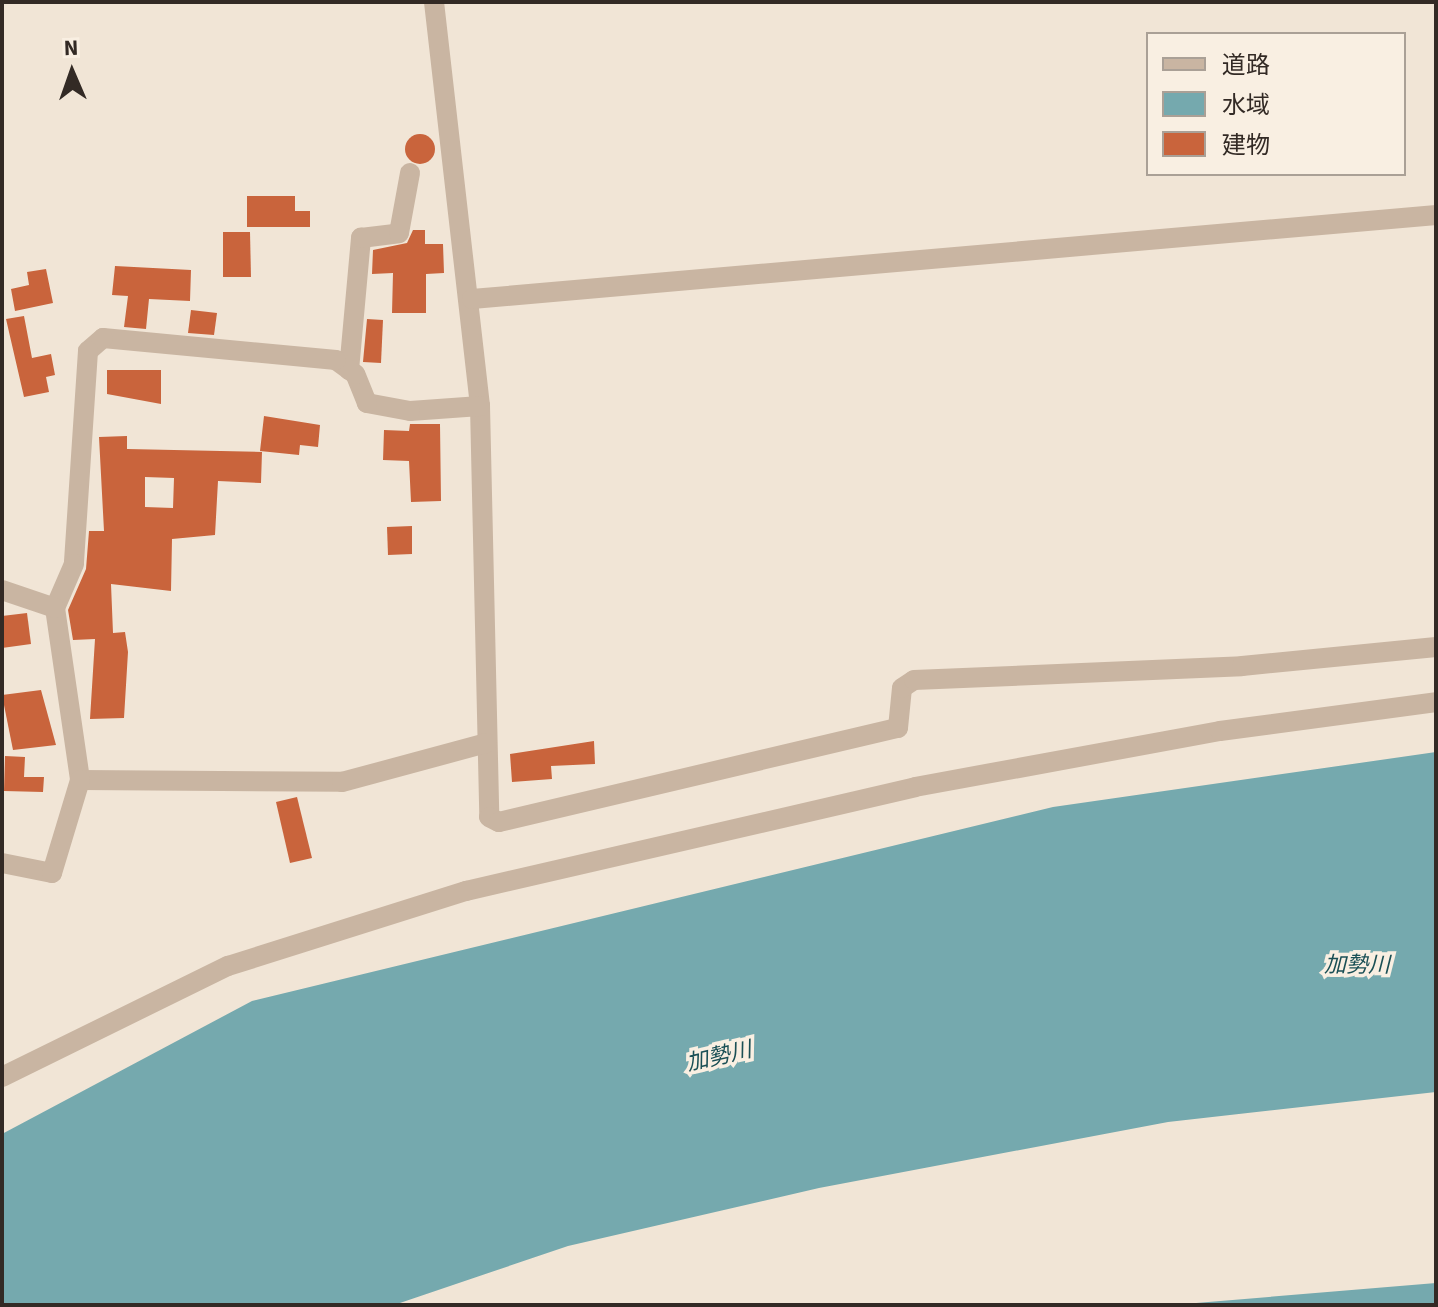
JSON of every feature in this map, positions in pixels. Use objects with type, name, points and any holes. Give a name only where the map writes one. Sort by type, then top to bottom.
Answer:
[{"type":"street","points":[[434,2],[472,299],[480,406],[487,743],[483,791],[489,817],[499,822],[898,728],[902,688],[914,680],[1242,666],[1436,647]]},
{"type":"street","points":[[349,370],[361,238],[399,233],[410,173]]},
{"type":"street","points":[[472,299],[1436,215]]},
{"type":"street","points":[[2,863],[52,873],[80,780],[55,608],[74,564],[88,351],[103,338],[336,360],[349,370],[367,403],[410,411],[480,406]]},
{"type":"street","points":[[2,590],[55,608]]},
{"type":"street","points":[[2,1077],[228,966],[466,891],[915,787],[1220,731],[1436,702]]},
{"type":"street","points":[[80,780],[342,782],[487,743]]},
{"type":"water","name":"加勢川","points":[[1436,752],[1436,1092],[1168,1122],[819,1188],[568,1246],[394,1305],[2,1305],[2,1134],[252,1001],[1053,807]]},
{"type":"water","points":[[1436,1283],[1436,1305],[1180,1305],[1184,1304]]},
{"type":"building","points":[[420,134],[431,138],[435,149],[431,160],[420,164],[409,160],[405,149],[409,138]]},
{"type":"building","points":[[247,196],[295,196],[295,211],[310,211],[310,227],[247,227]]},
{"type":"building","points":[[413,230],[425,230],[425,244],[443,244],[444,273],[426,274],[426,313],[392,313],[393,273],[372,274],[373,250],[407,243]]},
{"type":"building","points":[[223,232],[250,232],[251,277],[223,277]]},
{"type":"building","points":[[115,266],[191,270],[190,301],[149,299],[146,329],[124,327],[128,296],[112,295]]},
{"type":"building","points":[[46,269],[53,303],[15,311],[11,289],[29,285],[27,272]]},
{"type":"building","points":[[191,310],[217,313],[214,335],[188,333]]},
{"type":"building","points":[[24,316],[32,358],[51,354],[55,375],[46,377],[49,392],[24,397],[6,319]]},
{"type":"building","points":[[367,319],[383,320],[381,363],[363,362]]},
{"type":"building","points":[[107,370],[161,370],[161,404],[107,394]]},
{"type":"building","points":[[264,416],[320,425],[318,447],[300,445],[299,455],[260,451]]},
{"type":"building","points":[[410,424],[440,424],[441,501],[411,502],[409,461],[383,460],[384,430],[409,431]]},
{"type":"building","points":[[127,436],[127,449],[262,452],[261,483],[218,481],[215,535],[172,539],[171,591],[111,584],[113,633],[125,632],[128,652],[124,718],[90,719],[95,639],[73,640],[68,610],[86,569],[89,531],[104,531],[99,437]],"holes":[[[145,477],[174,478],[173,508],[145,507]]]},
{"type":"building","points":[[412,526],[412,554],[388,555],[387,527]]},
{"type":"building","points":[[27,613],[31,644],[2,648],[2,616]]},
{"type":"building","points":[[41,690],[56,745],[13,750],[2,695]]},
{"type":"building","points":[[594,741],[595,764],[551,766],[552,779],[512,782],[510,754]]},
{"type":"building","points":[[5,756],[25,757],[24,777],[44,777],[43,792],[4,791]]},
{"type":"building","points":[[297,797],[312,858],[290,863],[276,802]]}]
